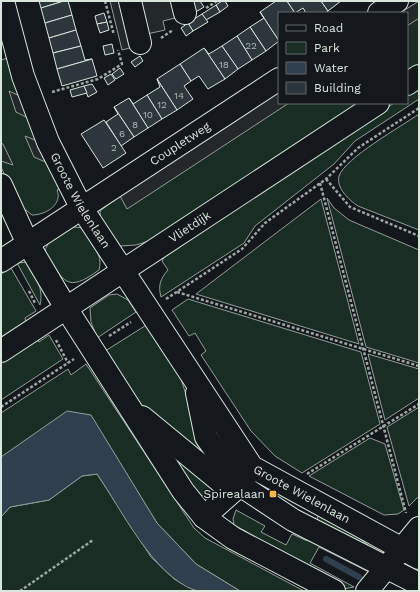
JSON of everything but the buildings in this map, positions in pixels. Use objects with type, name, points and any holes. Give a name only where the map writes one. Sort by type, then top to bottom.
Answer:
[{"type":"street","name":"Groote Wielenlaan","points":[[3,1],[23,76],[48,142],[81,207],[252,467],[287,486],[413,543]]},
{"type":"street","points":[[130,1],[142,47]]},
{"type":"street","points":[[380,12],[397,1]]},
{"type":"street","points":[[408,83],[419,76]]},
{"type":"street","name":"Coupletweg","points":[[1,261],[81,207],[278,80]]},
{"type":"street","name":"Vlietdijk","points":[[1,351],[376,104]]},
{"type":"street","name":"Groote Wielenlaan","points":[[1,185],[28,244],[66,308],[183,491],[204,517],[233,538],[334,591]]},
{"type":"street","name":"Groote Wielenlaan","points":[[195,382],[206,437],[240,485],[293,520],[419,584]]},
{"type":"street","name":"Groote Wielenlaan","points":[[126,404],[221,482],[240,485]]},
{"type":"street","points":[[204,517],[240,485],[252,467]]},
{"type":"street","points":[[367,591],[387,567],[413,543]]},
{"type":"path","points":[[105,1],[114,36]]},
{"type":"path","points":[[32,98],[98,79],[122,64],[186,13],[217,1]]},
{"type":"path","points":[[116,43],[122,64]]},
{"type":"path","points":[[419,108],[358,148],[326,179],[350,207],[419,236]]},
{"type":"path","points":[[320,184],[384,426],[413,543]]},
{"type":"path","points":[[177,292],[419,366]]},
{"type":"path","points":[[287,486],[419,404]]},
{"type":"path","points":[[20,591],[93,540]]},
{"type":"green space","points":[[419,1],[419,65],[408,72],[408,12],[402,12]]},
{"type":"green space","points":[[11,57],[62,188],[57,190],[58,195],[55,205],[47,211],[37,215],[32,215],[26,210],[22,214],[1,167],[1,60]]},
{"type":"green space","points":[[419,87],[419,99],[355,141],[334,164],[255,226],[244,243],[161,297],[160,283],[168,270],[162,261],[164,257],[392,104],[408,104],[408,94]]},
{"type":"green space","points":[[278,93],[278,104],[359,104],[152,240],[136,245],[120,246],[111,239],[101,224],[100,211],[117,198]]},
{"type":"green space","points":[[419,114],[419,230],[358,206],[341,189],[339,185],[339,176],[343,169],[362,152]]},
{"type":"green space","points":[[327,198],[334,208],[349,220],[419,250],[419,363],[366,347]]},
{"type":"green space","points":[[321,199],[359,344],[196,294]]},
{"type":"green space","points":[[75,227],[83,228],[94,240],[91,243],[97,252],[100,262],[99,270],[88,277],[73,283],[62,277],[44,254],[48,244],[55,236],[65,230]]},
{"type":"green space","points":[[28,262],[40,288],[40,305],[17,263]]},
{"type":"green space","points":[[11,268],[36,311],[25,318],[26,322],[1,337],[1,274]]},
{"type":"green space","points":[[117,294],[128,300],[136,312],[97,338],[91,322],[90,308],[109,295]]},
{"type":"green space","points":[[188,299],[361,352],[380,424],[302,473],[275,456],[251,431],[201,355],[206,351],[195,333],[189,336],[172,310]]},
{"type":"green space","points":[[148,324],[178,369],[187,398],[223,476],[130,396],[102,353]]},
{"type":"green space","points":[[49,335],[63,359],[1,400],[1,362],[37,339],[39,342]]},
{"type":"green space","points":[[368,354],[419,369],[419,398],[385,420]]},
{"type":"green space","points":[[86,364],[194,528],[205,538],[304,591],[240,591],[196,564],[157,523],[90,415],[1,457],[1,413],[68,369],[71,375]]},
{"type":"green space","points":[[419,407],[419,496],[409,506],[387,427]]},
{"type":"green space","points":[[156,435],[217,489],[213,493],[202,496],[190,492]]},
{"type":"green space","points":[[370,438],[385,444],[404,510],[398,514],[384,515],[309,476]]},
{"type":"green space","points":[[97,474],[151,557],[174,579],[196,591],[1,591],[1,517],[10,507],[49,500],[82,476]]},
{"type":"green space","points":[[236,510],[265,526],[261,532],[286,545],[292,534],[305,540],[338,547],[374,566],[369,572],[319,547],[310,563],[354,587],[343,589],[245,538],[247,532],[234,525],[233,519]]},
{"type":"green space","points":[[320,513],[343,525],[379,554],[315,522]]},
{"type":"shaded area","points":[[110,1],[175,1],[179,17],[163,21],[165,30],[147,34],[149,43],[122,50]]},
{"type":"shaded area","points":[[419,1],[419,18],[408,25],[408,12],[402,12]]},
{"type":"shaded area","points":[[9,91],[24,98],[32,120],[16,112]]},
{"type":"shaded area","points":[[278,93],[278,104],[287,104],[127,209],[120,196]]},
{"type":"shaded area","points":[[25,136],[40,142],[50,164],[34,157]]},
{"type":"shaded area","points":[[1,143],[3,144],[13,165],[1,161]]},
{"type":"water","points":[[67,411],[91,415],[157,523],[196,564],[240,591],[194,590],[179,582],[151,556],[139,540],[97,474],[82,476],[49,500],[10,507],[1,517],[1,457]]},
{"type":"waterway","points":[[326,559],[359,577]]},
{"type":"place","name":"Spirealaan","points":[[273,494]]}]
